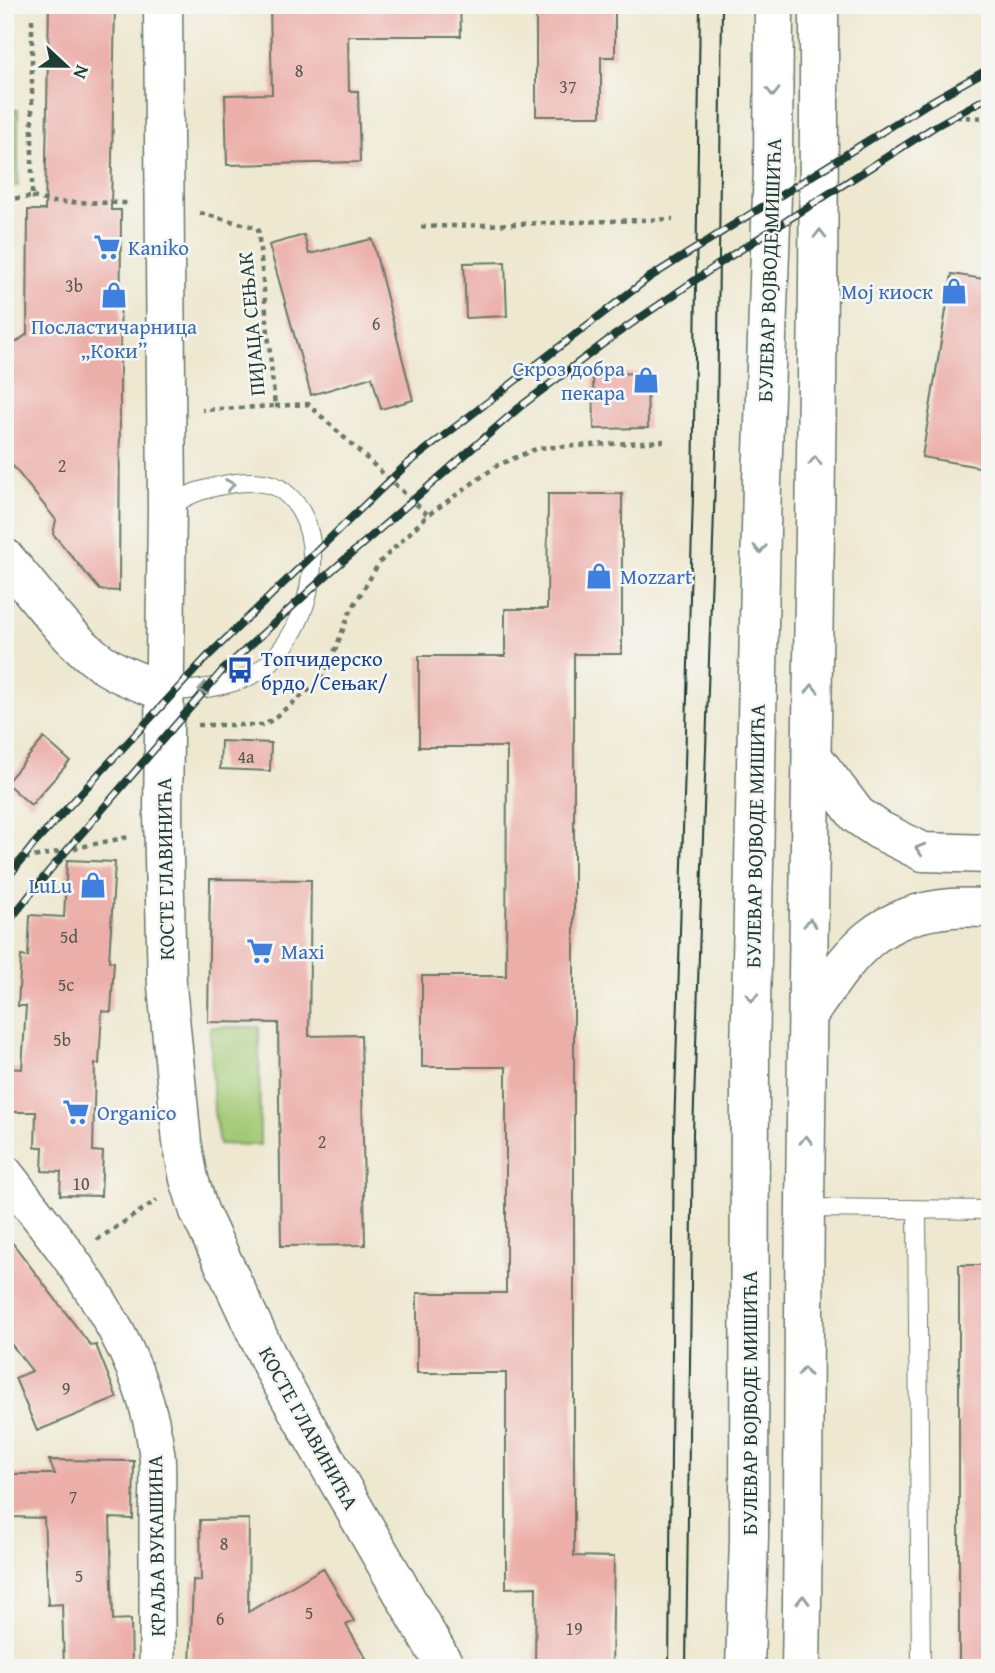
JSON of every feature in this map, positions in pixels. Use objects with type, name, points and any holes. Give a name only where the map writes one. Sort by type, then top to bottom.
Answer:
[{"type":"main road","name":"КОСТЕ ГЛАВИНИЋА","points":[[163,5],[167,412],[163,691],[167,986],[176,1084],[189,1179],[199,1211],[273,1368],[446,1668]]},
{"type":"main road","name":"БУЛЕВАР ВОЈВОДЕ МИШИЋА","points":[[745,1668],[750,1537],[750,1055],[762,481],[773,166],[774,5]]},
{"type":"main road","points":[[801,1668],[813,757],[813,555],[820,284],[819,5]]},
{"type":"main road","points":[[5,558],[71,634],[96,658],[116,671],[163,691]]},
{"type":"main road","points":[[813,757],[858,815],[879,830],[923,852],[990,854]]},
{"type":"main road","points":[[808,1015],[854,951],[875,933],[906,917],[927,912],[953,908],[990,908]]},
{"type":"street","name":"КРАЉА ВУКАШИНА","points":[[5,1173],[97,1296],[114,1325],[138,1379],[151,1420],[157,1456],[157,1668]]},
{"type":"lane","points":[[163,691],[191,691],[241,678],[253,674],[278,655],[294,633],[303,611],[311,575],[312,553],[303,515],[282,489],[265,483],[238,484],[198,491],[167,508]]},
{"type":"lane","points":[[805,1208],[990,1210]]},
{"type":"lane","points":[[917,1211],[921,1668]]},
{"type":"path","points":[[872,5],[872,13]]},
{"type":"path","points":[[32,17],[32,197]]},
{"type":"path","points":[[956,117],[990,118]]},
{"type":"path","points":[[5,199],[32,197],[53,202],[164,204]]},
{"type":"path","name":"ПИЈАЦА СЕЊАК","points":[[164,204],[258,228],[275,407],[167,412]]},
{"type":"path","points":[[421,227],[673,219]]},
{"type":"path","points":[[275,407],[308,404],[428,515]]},
{"type":"path","points":[[191,725],[265,725],[318,682],[336,648],[349,614],[379,563],[428,515],[498,464],[538,448],[664,441]]},
{"type":"path","points":[[5,863],[118,839]]},
{"type":"path","points":[[96,1240],[167,1194]]},
{"type":"green space","points":[[5,110],[18,110],[18,186],[5,186]]},
{"type":"green space","points":[[210,1027],[259,1027],[260,1145],[219,1144],[214,1111]]},
{"type":"building","points":[[49,5],[115,5],[111,210],[121,210],[119,591],[100,590],[53,534],[56,520],[5,456],[5,351],[27,334],[28,210],[45,210]]},
{"type":"building","points":[[270,5],[460,5],[461,36],[348,36],[349,91],[358,91],[360,162],[227,165],[225,95],[272,94]]},
{"type":"building","points":[[536,5],[615,5],[615,57],[601,57],[601,116],[536,116]]},
{"type":"building","points":[[304,235],[309,254],[372,239],[413,400],[381,409],[372,377],[311,395],[269,245]]},
{"type":"building","points":[[505,262],[507,316],[466,318],[464,263]]},
{"type":"building","points":[[952,274],[990,280],[990,469],[922,457]]},
{"type":"building","points":[[647,373],[648,428],[594,429],[593,374]]},
{"type":"building","points":[[548,494],[622,494],[622,654],[574,654],[574,1556],[614,1557],[612,1668],[535,1668],[536,1587],[506,1588],[506,1373],[417,1373],[417,1293],[506,1293],[506,1067],[422,1067],[422,976],[506,976],[507,747],[419,747],[419,656],[505,656],[505,609],[547,609]]},
{"type":"building","points":[[44,738],[70,761],[31,805],[6,783]]},
{"type":"building","points":[[221,741],[271,743],[270,771],[220,769]]},
{"type":"building","points":[[67,860],[115,862],[109,961],[114,962],[111,1012],[102,1011],[99,1064],[95,1064],[93,1151],[103,1152],[101,1196],[60,1195],[61,1172],[42,1171],[43,1147],[35,1147],[36,1112],[5,1112],[5,1068],[22,1069],[26,1006],[18,1006],[21,956],[28,957],[30,915],[64,917]]},
{"type":"building","points":[[210,879],[311,880],[309,1036],[361,1035],[365,1245],[281,1246],[278,1023],[208,1022]]},
{"type":"building","points":[[5,1233],[91,1346],[96,1345],[117,1398],[37,1431],[15,1378],[32,1371],[5,1336]]},
{"type":"building","points":[[959,1265],[990,1265],[990,1668],[959,1668]]},
{"type":"building","points":[[49,1460],[134,1461],[133,1519],[110,1518],[113,1620],[131,1619],[132,1668],[64,1668],[62,1604],[48,1605],[44,1518],[12,1517],[12,1474],[55,1474]]},
{"type":"building","points":[[249,1519],[248,1612],[323,1568],[354,1621],[346,1625],[372,1668],[190,1668],[193,1580],[201,1581],[200,1520]]},
{"type":"tram line","points":[[669,1668],[674,1132],[693,496],[700,5]]},
{"type":"tram line","points":[[686,1668],[693,1133],[717,423],[722,5]]},
{"type":"railway","points":[[5,881],[34,844],[206,658],[406,465],[650,277],[925,105],[990,68]]},
{"type":"railway","points":[[5,926],[49,871],[222,671],[328,574],[521,406],[612,337],[729,257],[934,127],[990,96]]},
{"type":"place","name":"Kaniko","points":[[107,247]]},
{"type":"place","name":"Мој киоск","points":[[954,291]]},
{"type":"place","name":"Посластичарница „Коки”","points":[[114,295]]},
{"type":"place","name":"Скроз добра пекара","points":[[646,380]]},
{"type":"place","name":"Mozzart","points":[[599,576]]},
{"type":"place","name":"Топчидерско брдо /Сењак/","points":[[240,670]]},
{"type":"place","name":"LuLu","points":[[93,885]]},
{"type":"place","name":"Maxi","points":[[260,951]]},
{"type":"place","name":"Organico","points":[[76,1112]]}]
